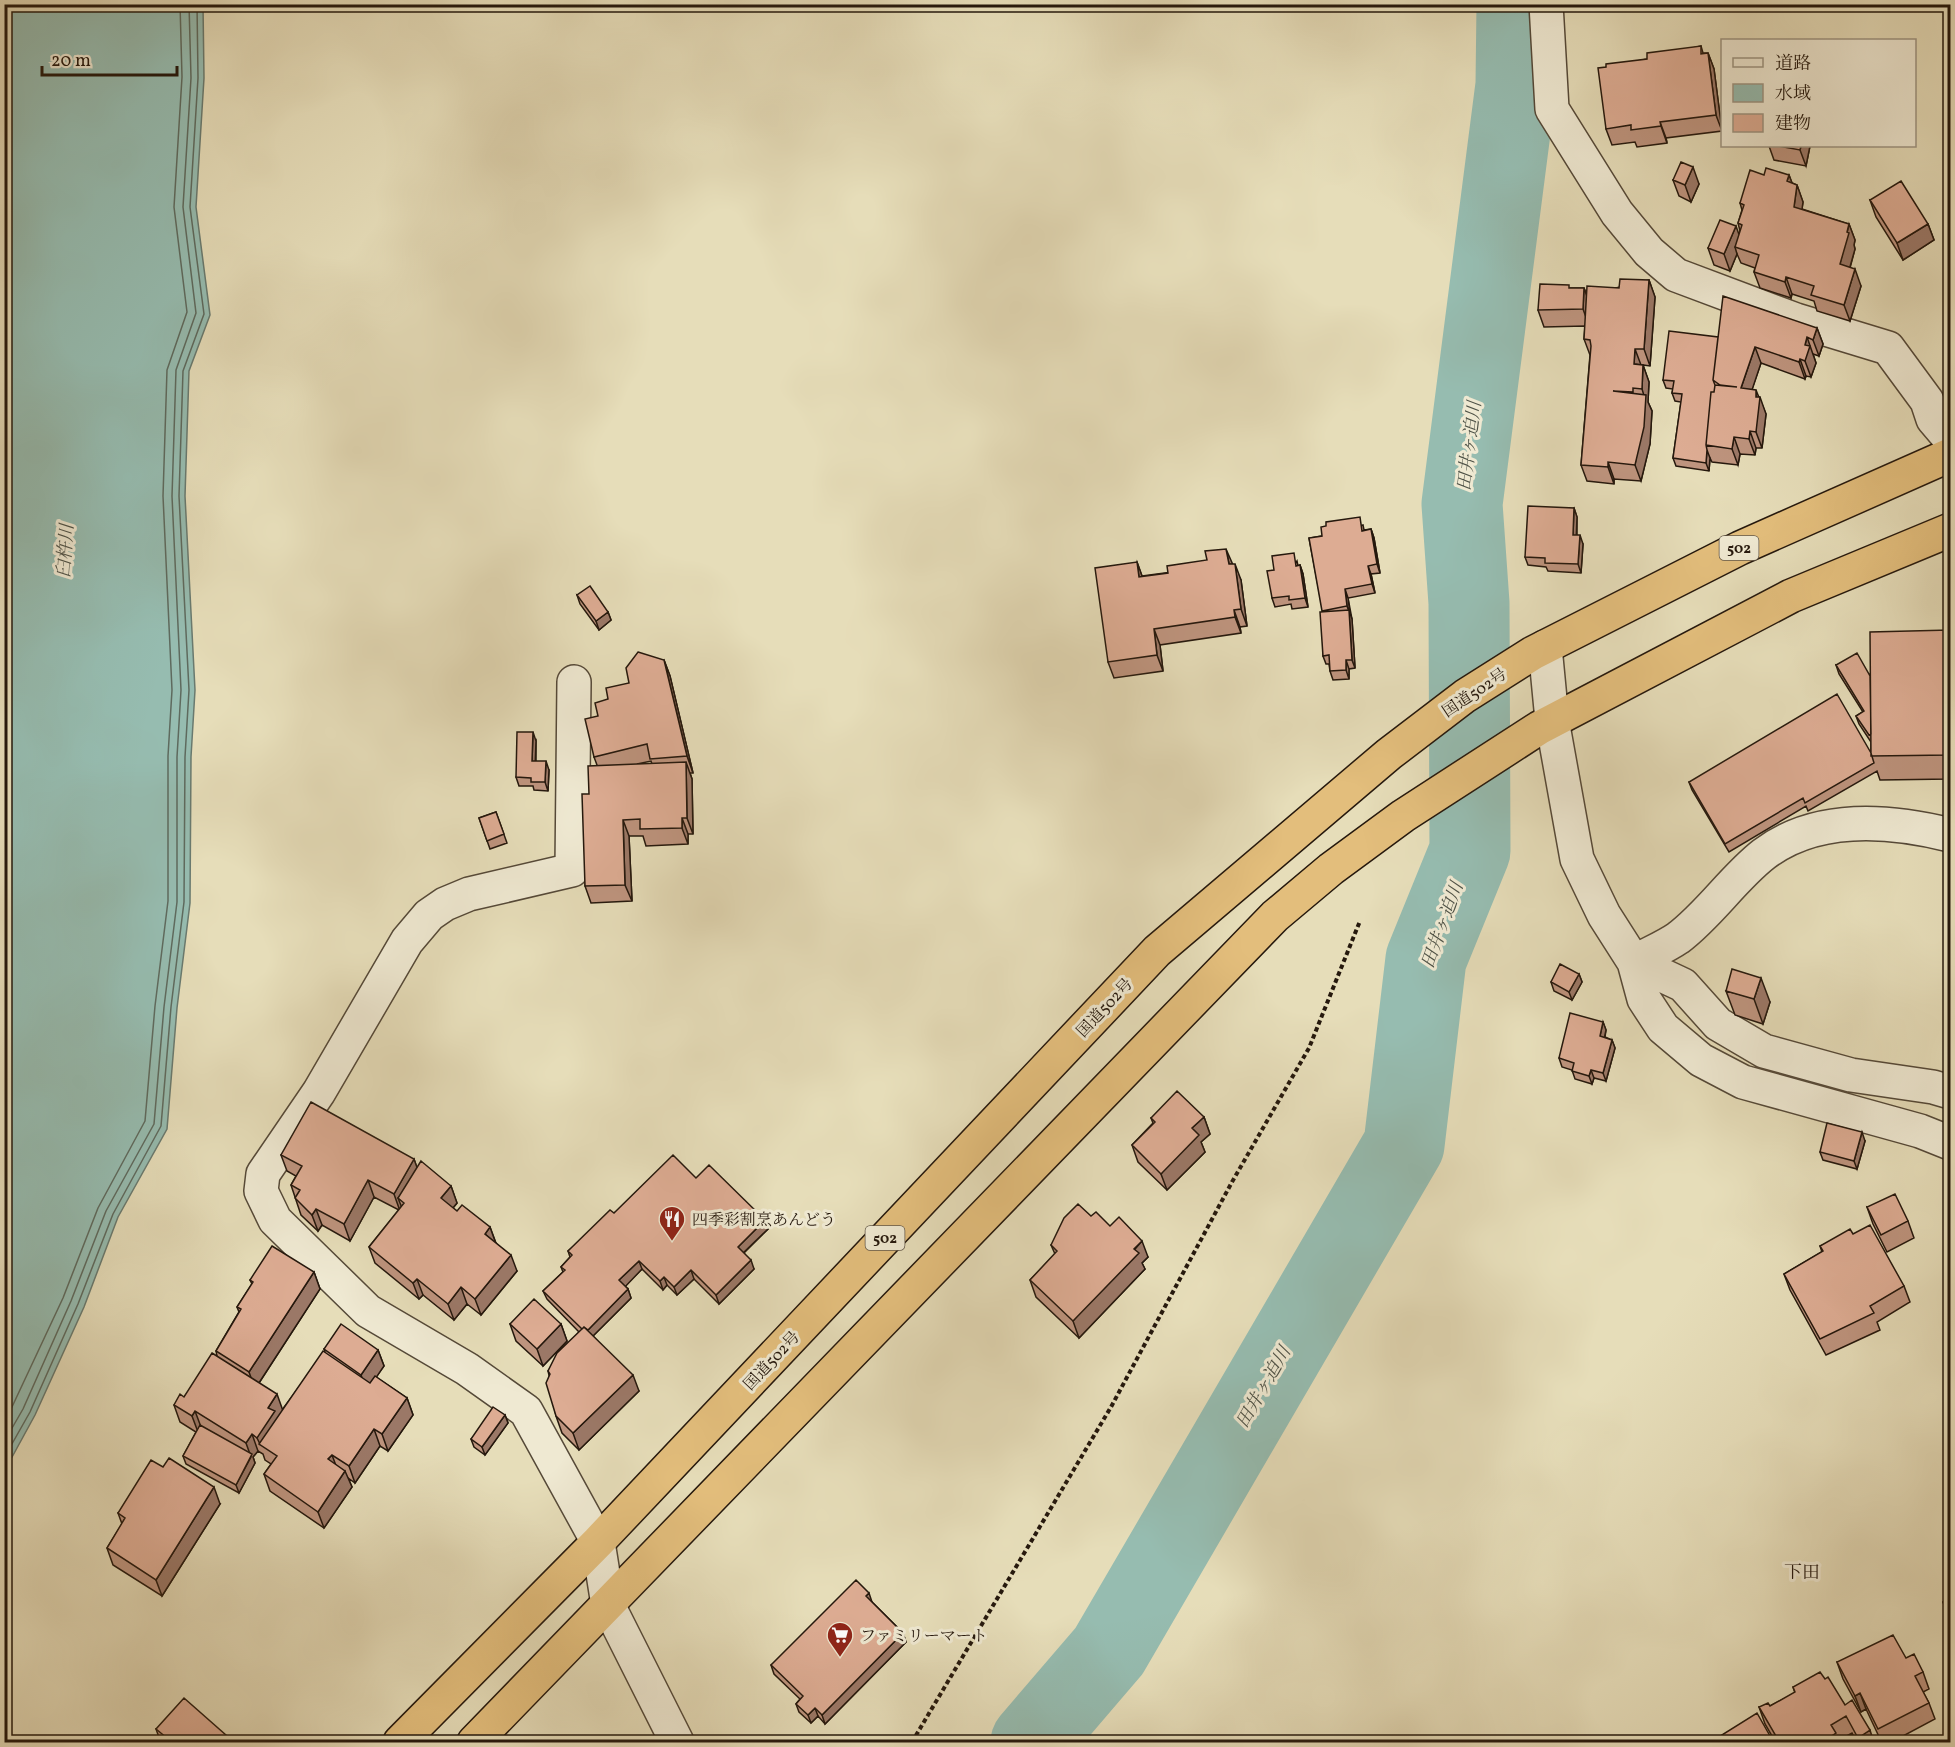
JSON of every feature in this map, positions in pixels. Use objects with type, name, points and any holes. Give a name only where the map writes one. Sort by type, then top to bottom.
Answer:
[{"type":"highway","name":"国道502号","points":[[400,1743],[598,1542],[1157,951],[1389,754],[1465,696],[1539,650],[1740,548],[1950,455]]},
{"type":"highway","points":[[474,1743],[1275,916],[1331,869],[1403,816],[1546,724],[1791,596],[1950,530]]},
{"type":"street","points":[[1546,4],[1552,109],[1617,213],[1649,252],[1676,275],[1796,320],[1888,348],[1926,401],[1933,418],[1950,439]]},
{"type":"street","points":[[1539,650],[1546,724],[1577,859],[1604,915],[1634,962],[1644,999],[1663,1028],[1701,1060],[1743,1082],[1920,1131],[1950,1143]]},
{"type":"street","points":[[574,682],[572,870],[469,894],[445,904],[429,915],[407,941],[319,1092],[263,1174],[261,1191],[275,1220],[368,1311],[467,1370],[526,1411],[598,1542],[608,1605],[677,1743]]},
{"type":"street","points":[[1634,962],[1678,938],[1764,855],[1788,839],[1844,824],[1889,824],[1950,835]]},
{"type":"street","points":[[1634,962],[1683,985],[1718,1024],[1764,1051],[1851,1075],[1934,1086],[1950,1092]]},
{"type":"path","points":[[912,1743],[1111,1407],[1232,1182],[1309,1048],[1360,921]]},
{"type":"water","name":"臼杵川","points":[[5,4],[203,5],[204,78],[196,207],[210,315],[189,371],[185,496],[195,690],[191,757],[190,903],[177,1008],[167,1129],[118,1217],[84,1307],[35,1415],[5,1470]]},
{"type":"building","points":[[1701,46],[1701,54],[1708,53],[1716,115],[1660,122],[1661,126],[1631,130],[1631,125],[1606,129],[1598,68],[1606,67],[1606,64],[1647,59],[1647,53]]},
{"type":"building","points":[[1784,147],[1801,147],[1800,150]]},
{"type":"building","points":[[1681,162],[1693,167],[1685,185],[1673,180]]},
{"type":"building","points":[[1766,168],[1789,175],[1787,181],[1797,185],[1794,207],[1849,224],[1847,232],[1849,233],[1840,264],[1855,269],[1844,305],[1811,295],[1814,286],[1786,277],[1785,282],[1754,272],[1759,255],[1735,247],[1742,225],[1738,223],[1744,205],[1740,203],[1750,170],[1764,175]]},
{"type":"building","points":[[1901,181],[1928,224],[1897,243],[1870,200]]},
{"type":"building","points":[[1720,220],[1736,226],[1724,254],[1708,248]]},
{"type":"building","points":[[1620,279],[1649,280],[1644,349],[1635,349],[1634,364],[1643,365],[1642,389],[1633,388],[1633,392],[1613,391],[1646,395],[1644,427],[1635,465],[1608,462],[1608,467],[1581,465],[1591,346],[1590,340],[1584,339],[1587,286],[1619,288]]},
{"type":"building","points":[[1540,284],[1584,288],[1583,309],[1538,310]]},
{"type":"building","points":[[1723,296],[1817,328],[1813,340],[1807,337],[1805,345],[1810,346],[1805,361],[1800,359],[1799,362],[1755,347],[1741,388],[1756,390],[1756,397],[1760,397],[1756,432],[1750,431],[1749,439],[1734,437],[1732,449],[1706,445],[1711,392],[1714,392],[1715,385],[1737,387],[1720,385],[1713,380]]},
{"type":"building","points":[[1669,331],[1718,337],[1706,463],[1673,458],[1682,394],[1672,393],[1674,381],[1663,380]]},
{"type":"building","points":[[1528,506],[1574,508],[1573,535],[1580,535],[1578,564],[1545,563],[1545,558],[1525,557]]},
{"type":"building","points":[[1360,517],[1362,531],[1371,529],[1377,564],[1368,566],[1372,584],[1345,589],[1347,606],[1322,611],[1309,538],[1322,536],[1321,527],[1326,526],[1326,522]]},
{"type":"building","points":[[1226,549],[1229,564],[1235,564],[1241,609],[1234,610],[1235,617],[1154,629],[1157,655],[1108,662],[1095,568],[1137,562],[1139,577],[1168,573],[1167,566],[1207,560],[1205,551]]},
{"type":"building","points":[[1294,553],[1296,566],[1300,565],[1305,598],[1289,600],[1289,596],[1272,598],[1267,571],[1274,570],[1272,556]]},
{"type":"building","points":[[590,586],[608,612],[596,621],[577,595]]},
{"type":"building","points":[[1349,610],[1352,660],[1346,660],[1346,670],[1330,671],[1329,655],[1323,656],[1320,612]]},
{"type":"building","points":[[1950,630],[1950,755],[1871,756],[1870,632]]},
{"type":"building","points":[[638,652],[664,660],[687,756],[650,759],[647,744],[594,757],[585,719],[598,716],[595,703],[608,699],[606,688],[629,683],[626,668]]},
{"type":"building","points":[[1857,653],[1870,676],[1871,734],[1869,735],[1856,716],[1864,711],[1836,665]]},
{"type":"building","points":[[1837,694],[1871,753],[1874,763],[1805,803],[1803,798],[1725,844],[1689,782]]},
{"type":"building","points":[[517,732],[533,732],[532,761],[546,761],[545,782],[531,782],[531,778],[516,777]]},
{"type":"building","points":[[686,762],[687,818],[682,818],[682,828],[640,829],[640,819],[623,820],[625,885],[585,886],[582,794],[589,794],[588,766]]},
{"type":"building","points":[[496,812],[504,834],[487,841],[479,818]]},
{"type":"building","points":[[1560,964],[1579,974],[1569,992],[1551,982]]},
{"type":"building","points":[[1732,969],[1761,978],[1754,999],[1726,991]]},
{"type":"building","points":[[1570,1013],[1603,1022],[1600,1036],[1612,1040],[1603,1073],[1591,1070],[1589,1076],[1572,1071],[1574,1063],[1559,1058]]},
{"type":"building","points":[[1177,1091],[1204,1117],[1192,1128],[1199,1135],[1161,1174],[1132,1145],[1155,1122],[1151,1118]]},
{"type":"building","points":[[311,1102],[414,1159],[394,1194],[368,1180],[344,1224],[316,1209],[312,1215],[295,1198],[300,1190],[291,1185],[302,1166],[281,1155]]},
{"type":"building","points":[[1827,1123],[1862,1132],[1854,1161],[1820,1152]]},
{"type":"building","name":"四季彩割烹あんどう","points":[[673,1155],[696,1178],[709,1165],[765,1220],[738,1247],[751,1260],[716,1295],[691,1270],[674,1287],[664,1277],[660,1281],[639,1261],[619,1280],[628,1289],[588,1330],[584,1327],[582,1329],[543,1291],[565,1270],[561,1267],[572,1255],[568,1251],[610,1210],[614,1213]]},
{"type":"building","points":[[421,1161],[451,1186],[441,1198],[457,1211],[462,1205],[490,1227],[485,1234],[511,1255],[475,1299],[461,1287],[448,1304],[417,1279],[413,1283],[369,1247],[404,1203],[398,1198]]},
{"type":"building","points":[[1895,1194],[1908,1221],[1881,1235],[1867,1207]]},
{"type":"building","points":[[1078,1204],[1091,1216],[1096,1212],[1110,1226],[1119,1217],[1142,1241],[1134,1249],[1139,1253],[1073,1321],[1030,1280],[1057,1251],[1051,1245],[1064,1218]]},
{"type":"building","points":[[1870,1225],[1904,1286],[1870,1306],[1874,1313],[1820,1339],[1784,1274],[1823,1251],[1820,1246],[1850,1229],[1853,1234]]},
{"type":"building","points":[[272,1246],[314,1272],[249,1372],[216,1351],[241,1309],[237,1307],[253,1282],[250,1280]]},
{"type":"building","points":[[534,1299],[561,1324],[537,1349],[510,1324]]},
{"type":"building","points":[[341,1324],[378,1350],[361,1375],[324,1349]]},
{"type":"building","points":[[584,1327],[633,1375],[573,1433],[556,1416],[546,1383],[550,1374],[548,1371],[557,1353]]},
{"type":"building","points":[[323,1351],[370,1383],[375,1376],[407,1398],[382,1434],[374,1429],[349,1466],[332,1455],[328,1459],[345,1471],[318,1512],[264,1474],[277,1456],[259,1444]]},
{"type":"building","points":[[212,1353],[277,1394],[268,1408],[275,1411],[257,1438],[252,1434],[246,1443],[195,1411],[192,1416],[174,1405],[180,1394],[184,1397]]},
{"type":"building","points":[[493,1407],[505,1415],[482,1447],[471,1439]]},
{"type":"building","points":[[200,1425],[252,1454],[236,1485],[183,1456]]},
{"type":"building","points":[[169,1458],[214,1487],[156,1580],[107,1548],[125,1518],[118,1513],[151,1460],[163,1467]]},
{"type":"building","name":"ファミリーマート","points":[[856,1580],[869,1593],[866,1596],[903,1633],[822,1715],[815,1708],[808,1715],[796,1704],[803,1696],[771,1665]]},
{"type":"building","points":[[1950,1598],[1950,1615],[1943,1602]]},
{"type":"building","points":[[1893,1635],[1906,1658],[1914,1654],[1923,1672],[1915,1676],[1929,1703],[1878,1729],[1860,1693],[1855,1696],[1837,1662]]},
{"type":"building","points":[[1820,1672],[1825,1679],[1828,1677],[1845,1705],[1852,1700],[1870,1730],[1858,1738],[1846,1716],[1831,1725],[1836,1733],[1821,1743],[1780,1743],[1759,1707],[1768,1703],[1770,1706],[1795,1692],[1793,1687]]},
{"type":"building","points":[[184,1698],[235,1743],[163,1743],[167,1738],[156,1729]]},
{"type":"building","points":[[1757,1713],[1774,1743],[1709,1743]]},
{"type":"waterway","name":"田井ヶ迫川","points":[[1031,1742],[1109,1651],[1404,1145],[1426,959],[1470,851],[1469,603],[1462,504],[1516,85],[1517,4]]},
{"type":"place","name":"四季彩割烹あんどう","points":[[672,1242]]},
{"type":"place","name":"ファミリーマート","points":[[840,1658]]},
{"type":"district","name":"下田","points":[[1802,1572]]}]
